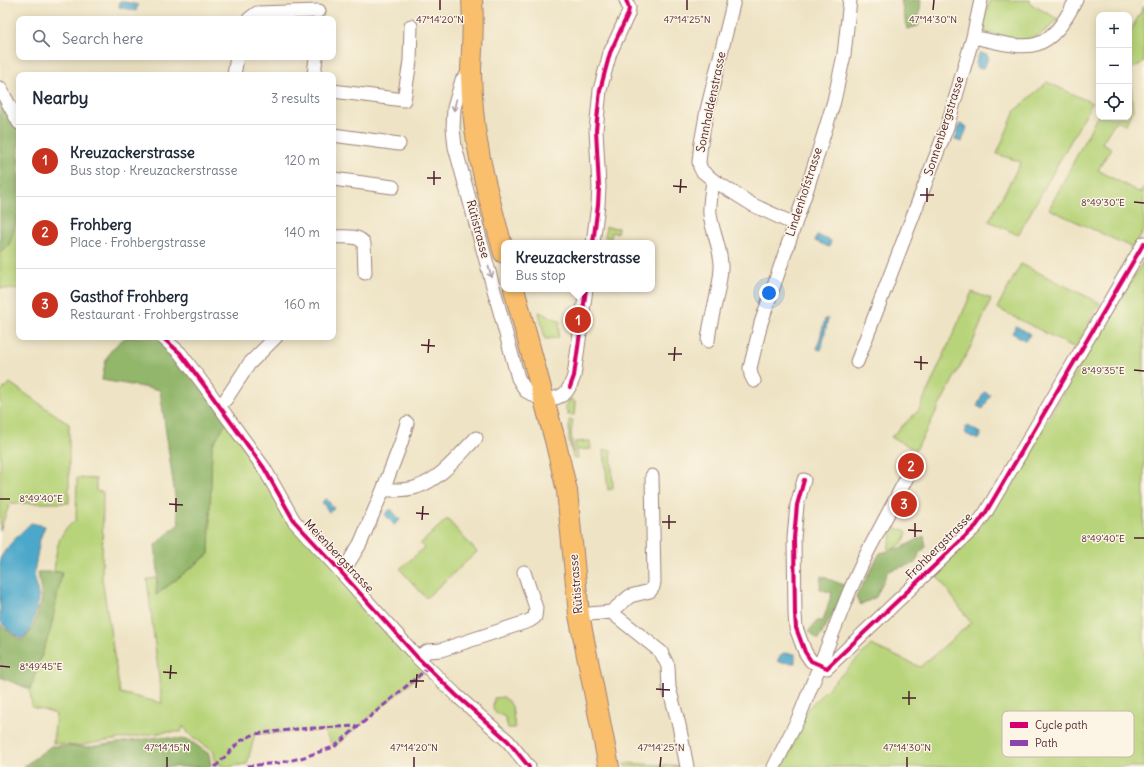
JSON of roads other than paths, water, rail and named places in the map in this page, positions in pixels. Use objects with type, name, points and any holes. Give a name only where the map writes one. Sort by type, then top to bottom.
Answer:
[{"type":"main road","name":"Rütistrasse","points":[[472,0],[474,32],[471,71],[473,111],[478,149],[486,187],[501,242]]},
{"type":"main road","name":"Rütistrasse","points":[[515,292],[563,470],[567,491],[579,615],[609,767]]},
{"type":"street","points":[[593,240],[599,187],[596,130],[598,102],[610,53],[628,14],[626,0]]},
{"type":"street","name":"Sonnhaldenstrasse","points":[[734,0],[707,110],[701,144],[699,162],[700,167],[702,171],[713,180],[753,205],[794,224]]},
{"type":"street","name":"Lindenhofstrasse","points":[[754,381],[750,368],[761,323],[807,188],[834,101],[844,55],[850,0]]},
{"type":"street","name":"Sonnenbergstrasse","points":[[857,362],[947,127],[982,0]]},
{"type":"street","points":[[973,37],[1021,47],[1035,45],[1047,40],[1057,32],[1067,18],[1076,0]]},
{"type":"street","points":[[254,16],[257,13],[318,10]]},
{"type":"street","points":[[336,91],[404,100],[410,61],[411,26]]},
{"type":"street","points":[[234,72],[236,60]]},
{"type":"street","points":[[314,72],[316,60]]},
{"type":"street","name":"Rütistrasse","points":[[471,71],[462,80],[454,108],[453,128],[455,147],[518,378],[526,391],[544,401]]},
{"type":"street","points":[[0,88],[16,117]]},
{"type":"street","points":[[336,135],[399,144]]},
{"type":"street","points":[[336,179],[393,187]]},
{"type":"street","points":[[708,341],[721,270],[721,257],[713,231],[710,212],[713,180]]},
{"type":"street","points":[[336,236],[359,238],[363,240],[365,273]]},
{"type":"street","name":"Frohbergstrasse","points":[[818,666],[827,668],[976,526],[986,512],[1144,243]]},
{"type":"street","points":[[544,401],[560,397],[570,388],[574,376],[586,292]]},
{"type":"street","name":"Meienbergstrasse","points":[[165,340],[180,353],[264,468],[294,521],[417,657],[456,695],[508,741],[529,767]]},
{"type":"street","points":[[219,406],[226,399],[249,364],[273,340]]},
{"type":"street","name":"Meienbergstrasse","points":[[342,573],[360,544],[383,490],[407,423]]},
{"type":"street","points":[[383,490],[416,488],[433,480],[444,471],[476,438]]},
{"type":"street","points":[[774,767],[799,717],[818,666],[850,590],[912,468]]},
{"type":"street","points":[[579,615],[611,612],[630,596],[650,591],[653,587],[652,476]]},
{"type":"street","points":[[804,480],[797,506],[794,538],[796,628],[805,652],[811,661],[818,666]]},
{"type":"street","points":[[417,657],[428,651],[441,650],[529,621],[535,617],[536,608],[524,572]]},
{"type":"street","points":[[611,612],[661,652],[668,666],[669,688],[680,725],[687,767]]},
{"type":"water","points":[[120,1],[138,5],[136,11],[119,7]]},
{"type":"water","points":[[980,53],[987,55],[989,58],[983,68],[979,69],[976,65],[977,58]]},
{"type":"water","points":[[960,124],[967,127],[962,142],[955,140]]},
{"type":"water","points":[[817,235],[831,241],[829,247],[815,241]]},
{"type":"water","points":[[825,319],[828,319],[821,350],[817,349]]},
{"type":"water","points":[[1016,326],[1030,334],[1026,341],[1012,333]]},
{"type":"water","points":[[984,392],[990,395],[983,409],[977,406]]},
{"type":"water","points":[[968,426],[980,433],[981,436],[979,439],[966,434],[965,428]]},
{"type":"water","points":[[326,498],[334,509],[329,512],[322,502]]},
{"type":"water","points":[[391,509],[400,520],[394,525],[385,514]]},
{"type":"water","points":[[31,523],[45,526],[40,539],[34,573],[39,600],[30,631],[22,639],[7,629],[0,621],[0,559],[10,544]]},
{"type":"water","points":[[783,653],[795,654],[795,663],[778,662],[778,659]]},
{"type":"place","name":"Kreuzackerstrasse","points":[[578,320]]},
{"type":"place","name":"Frohberg","points":[[911,466]]},
{"type":"place","name":"Gasthof Frohberg","points":[[904,504]]}]
